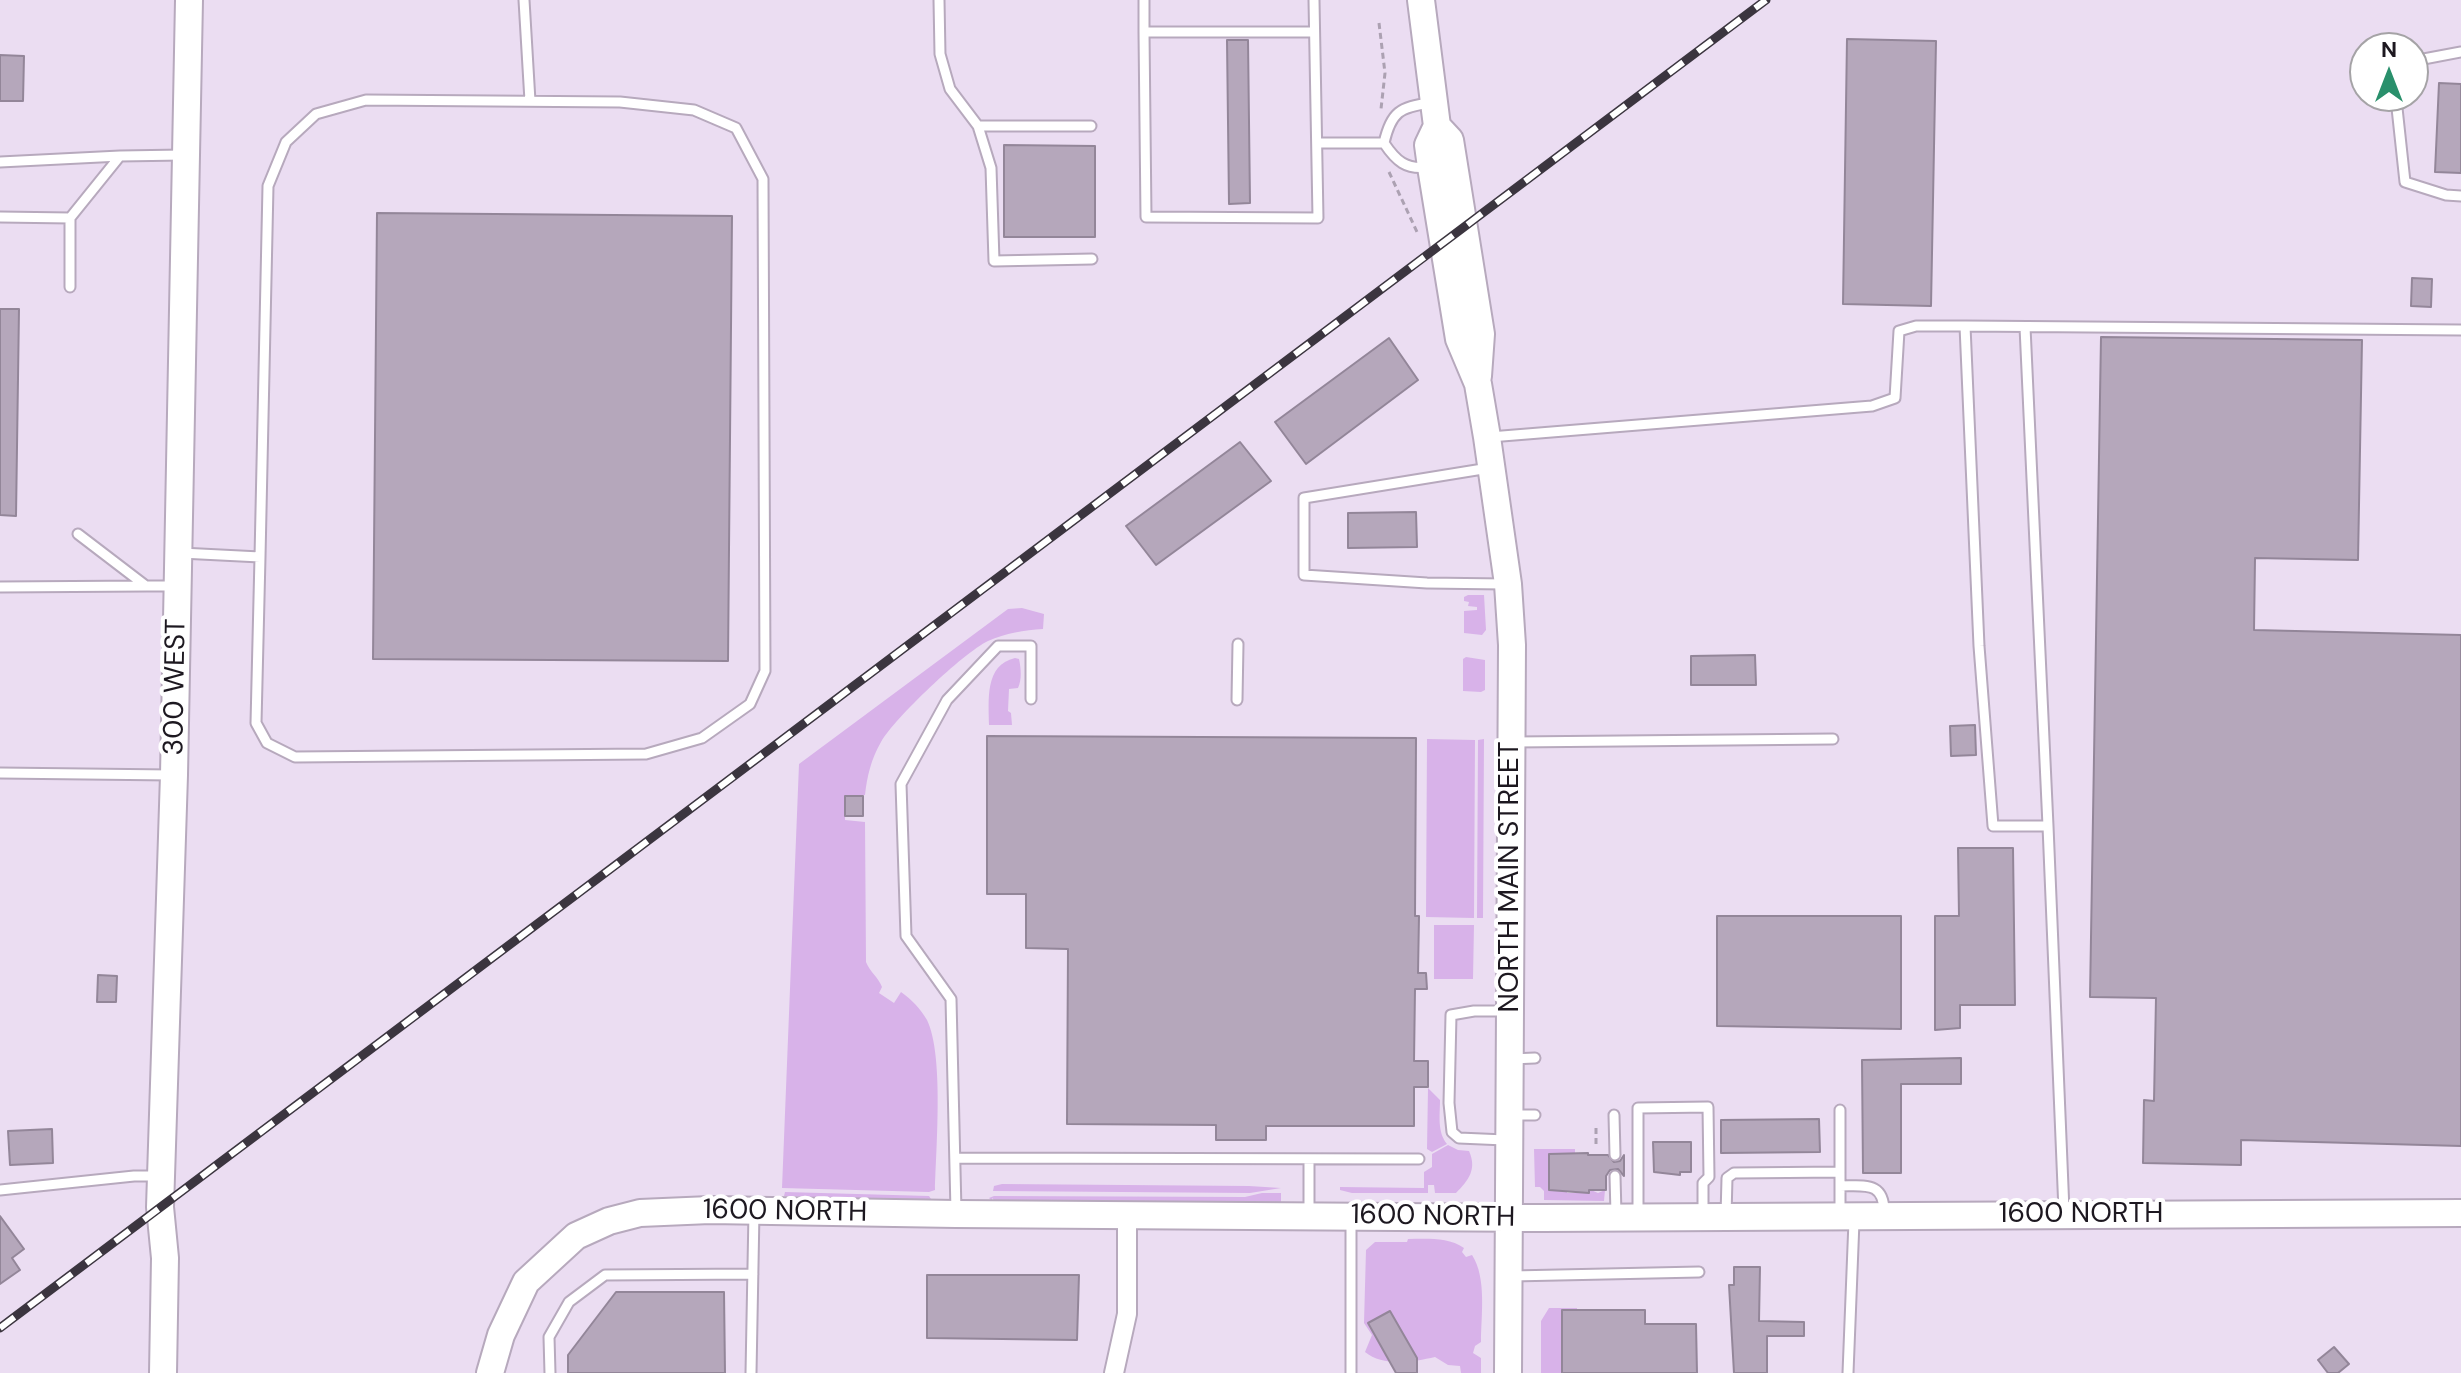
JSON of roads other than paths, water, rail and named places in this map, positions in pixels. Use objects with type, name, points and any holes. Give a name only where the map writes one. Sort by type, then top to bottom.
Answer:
[{"type":"street","name":"300 WEST","points":[[163,1373],[165,1258],[160,1207],[174,775],[189,0]]},
{"type":"street","name":"NORTH MAIN STREET","points":[[1421,0],[1435,114],[1428,145],[1431,167],[1459,339],[1478,384]]},
{"type":"street","name":"NORTH MAIN STREET","points":[[1435,114],[1450,140],[1481,334],[1478,384],[1508,584],[1512,645],[1510,1011],[1523,1058],[1509,1218],[1508,1373]]},
{"type":"street","name":"1600 NORTH","points":[[490,1373],[501,1335],[526,1282],[576,1236],[609,1221],[640,1213],[754,1210],[1627,1218],[2461,1213]]},
{"type":"street","points":[[1114,1373],[1127,1314],[1127,1214]]},
{"type":"lane","points":[[524,0],[530,101]]},
{"type":"lane","points":[[939,0],[940,54],[950,89],[978,126],[991,168],[994,261],[1092,259]]},
{"type":"lane","points":[[1144,0],[1146,217],[1318,218],[1314,0]]},
{"type":"lane","points":[[1144,32],[1314,32]]},
{"type":"lane","points":[[2429,58],[2461,52]]},
{"type":"lane","points":[[366,100],[620,102],[694,110],[736,128],[763,179],[765,671],[750,704],[702,738],[646,754],[295,757],[267,743],[256,723],[260,557],[268,186],[286,142],[316,114],[366,100]]},
{"type":"lane","points":[[1431,167],[1412,169],[1394,159],[1384,143],[1388,124],[1405,106],[1435,114]]},
{"type":"lane","points":[[2397,112],[2405,182],[2446,195],[2461,196]]},
{"type":"lane","points":[[978,126],[1091,126]]},
{"type":"lane","points":[[1317,143],[1384,143]]},
{"type":"lane","points":[[0,162],[185,155]]},
{"type":"lane","points":[[70,287],[70,218],[120,156]]},
{"type":"lane","points":[[0,217],[70,218]]},
{"type":"lane","points":[[1487,437],[1872,406],[1895,398],[1899,331],[1916,326],[2461,330]]},
{"type":"lane","points":[[1965,326],[1979,646],[1993,826],[2048,826]]},
{"type":"lane","points":[[2025,327],[2064,1214]]},
{"type":"lane","points":[[1489,468],[1304,498],[1304,575],[1427,583],[1508,584]]},
{"type":"lane","points":[[78,534],[146,586]]},
{"type":"lane","points":[[178,553],[260,557]]},
{"type":"lane","points":[[0,587],[177,587]]},
{"type":"lane","points":[[1237,700],[1238,644]]},
{"type":"lane","points":[[956,1214],[951,999],[906,936],[901,784],[947,700],[998,646],[1031,646],[1031,699]]},
{"type":"lane","points":[[1512,742],[1833,739]]},
{"type":"lane","points":[[0,773],[174,775]]},
{"type":"lane","points":[[1510,1011],[1474,1011],[1451,1015],[1449,1103],[1452,1132],[1459,1138],[1518,1124]]},
{"type":"lane","points":[[1627,1218],[1638,1108],[1708,1107],[1709,1177],[1703,1183],[1715,1217]]},
{"type":"lane","points":[[1840,1110],[1840,1186],[1847,1217],[1848,1373]]},
{"type":"lane","points":[[1614,1115],[1615,1155]]},
{"type":"lane","points":[[956,1158],[1419,1159]]},
{"type":"lane","points":[[1309,1159],[1309,1215]]},
{"type":"lane","points":[[1715,1217],[1727,1178],[1734,1173],[1840,1172]]},
{"type":"lane","points":[[0,1190],[161,1176]]},
{"type":"lane","points":[[1615,1176],[1627,1218]]},
{"type":"lane","points":[[1840,1186],[1871,1186],[1878,1190],[1884,1200],[1884,1217]]},
{"type":"lane","points":[[751,1373],[754,1210]]},
{"type":"lane","points":[[1351,1216],[1351,1373]]},
{"type":"lane","points":[[1509,1276],[1699,1272]]},
{"type":"lane","points":[[550,1373],[549,1337],[569,1302],[605,1275],[753,1274]]},
{"type":"railway","points":[[0,1328],[1766,0]]}]
